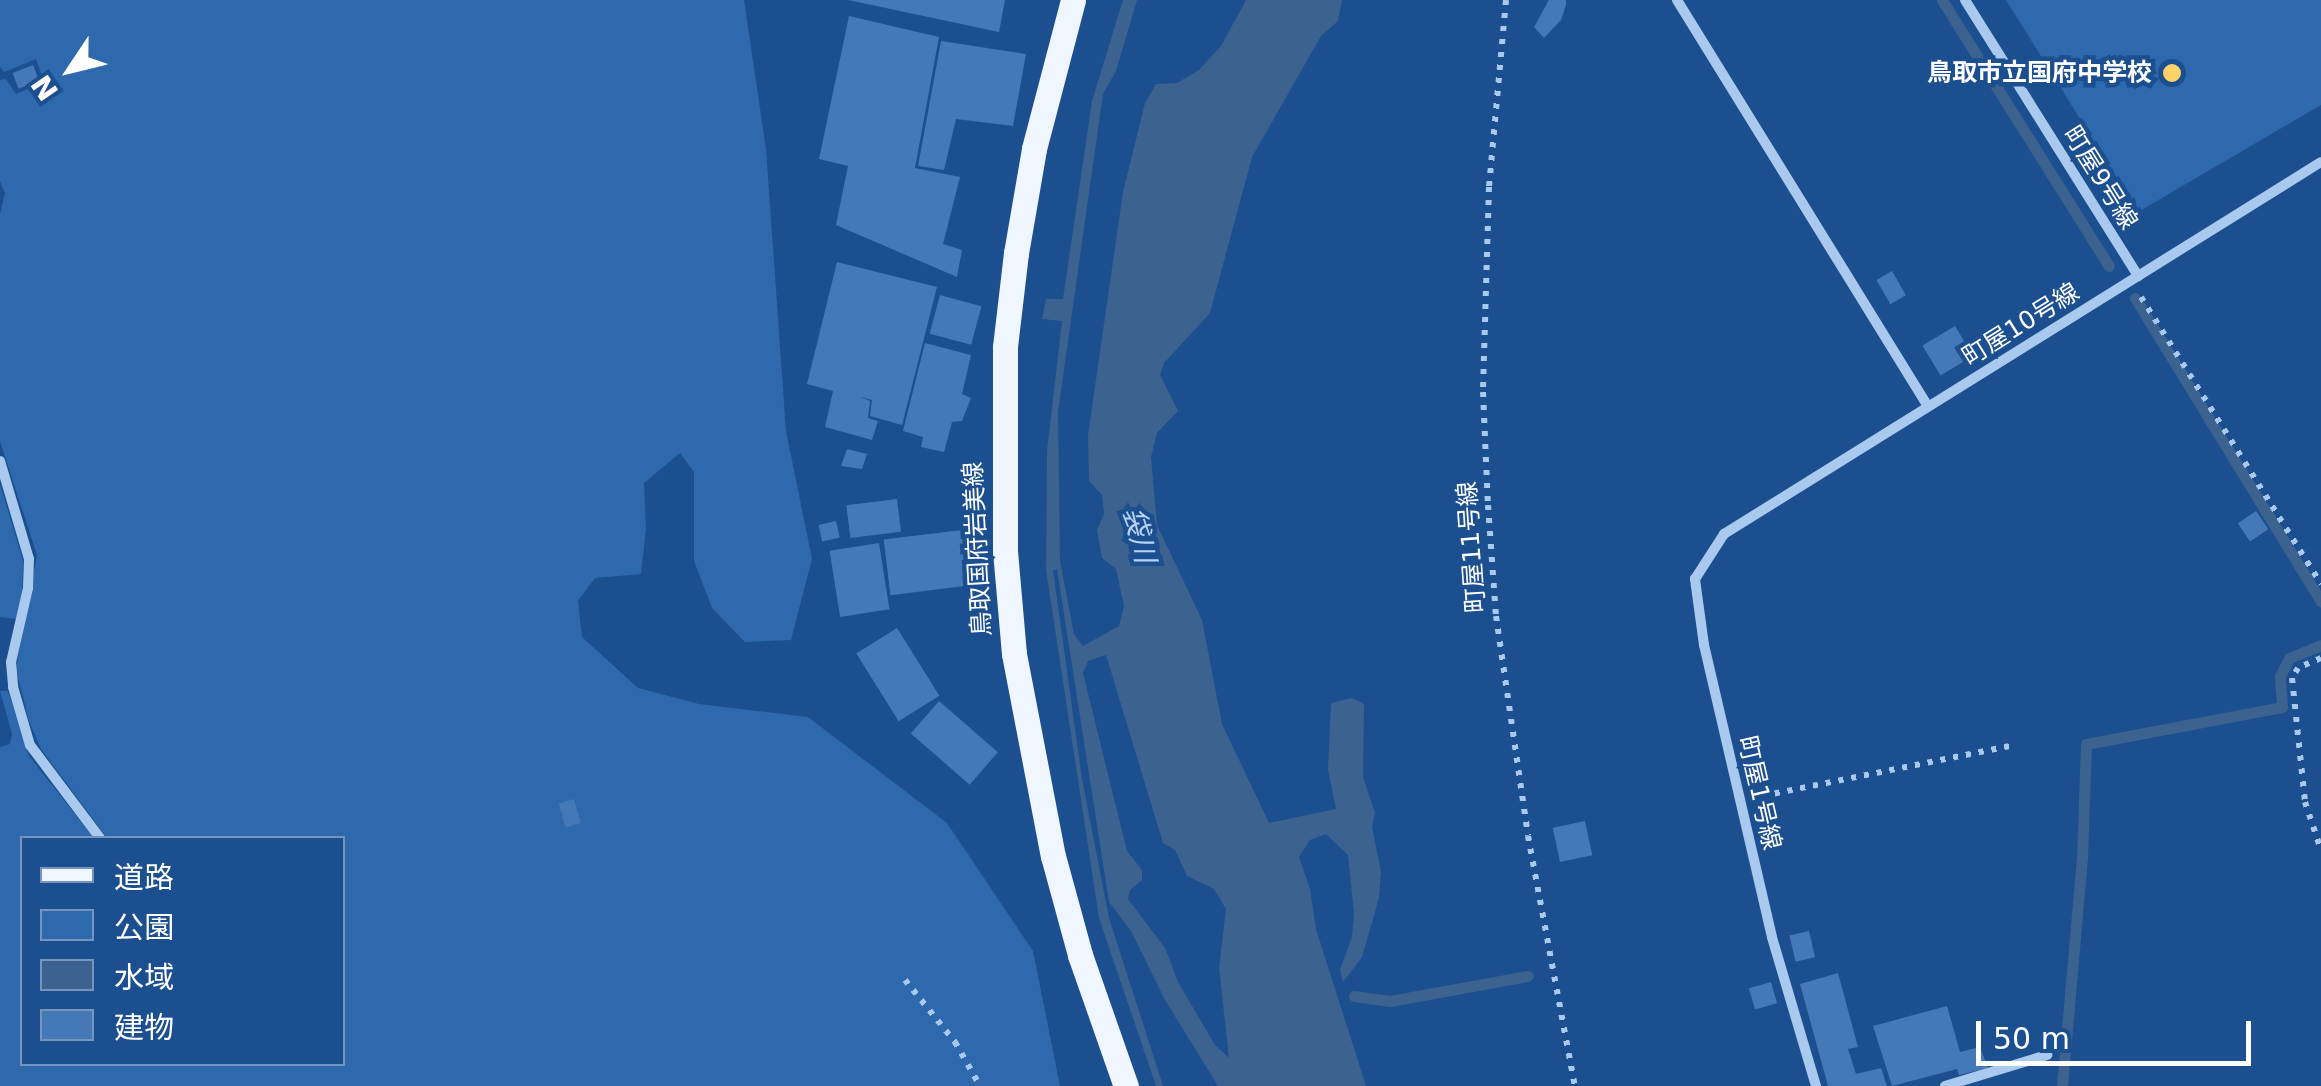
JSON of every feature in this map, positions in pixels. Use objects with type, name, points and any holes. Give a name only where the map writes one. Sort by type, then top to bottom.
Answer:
[{"type":"main road","name":"鳥取国府岩美線","points":[[1073,0],[1034,149],[1016,253],[1005,348],[1005,551],[1014,654],[1053,856],[1080,954],[1126,1086]]},
{"type":"street","points":[[1677,0],[1928,406]]},
{"type":"street","name":"町屋9号線","points":[[1965,0],[2134,278]]},
{"type":"street","name":"町屋10号線","points":[[1741,522],[2321,162]]},
{"type":"street","points":[[0,461],[29,559],[28,588],[11,662],[13,687],[30,745],[98,836]]},
{"type":"street","name":"町屋1号線","points":[[1741,522],[1724,534],[1694,579],[1704,645],[1772,936],[1816,1086]]},
{"type":"street","points":[[1945,1086],[2046,1055]]},
{"type":"path","name":"町屋11号線","points":[[1506,0],[1488,206],[1483,392],[1488,505],[1496,616],[1525,818],[1575,1086]]},
{"type":"path","points":[[2134,278],[2321,584]]},
{"type":"path","points":[[2321,658],[2298,668],[2292,678],[2305,802],[2321,850]]},
{"type":"path","points":[[1740,800],[2011,746]]},
{"type":"path","points":[[905,980],[956,1042],[980,1086]]},
{"type":"green space","points":[[0,0],[744,0],[766,149],[786,431],[812,559],[791,640],[745,642],[712,608],[694,561],[694,472],[680,453],[644,483],[646,529],[641,574],[595,578],[578,601],[582,637],[638,688],[699,704],[808,717],[947,823],[1033,951],[1060,1086],[0,1086],[0,747],[10,744],[12,734],[0,691],[8,691],[29,756],[92,836],[20,836],[20,1066],[345,1066],[345,836],[106,836],[41,749],[29,721],[16,669],[37,555],[0,441],[0,214],[5,193],[0,181],[0,80],[6,79],[16,94],[44,82],[36,59],[4,72],[0,67]]},
{"type":"green space","name":"鳥取市立国府中学校","points":[[2006,0],[2321,0],[2321,105],[2138,212]]},
{"type":"green space","points":[[0,484],[23,561],[22,597],[16,619],[0,617]]},
{"type":"water","name":"袋川","points":[[1123,0],[1137,0],[1116,71],[1103,94],[1058,412],[1060,561],[1074,634],[1083,646],[1119,626],[1124,606],[1116,569],[1102,558],[1097,530],[1104,514],[1102,495],[1089,481],[1088,435],[1123,192],[1145,103],[1156,84],[1177,83],[1199,70],[1221,46],[1246,0],[1342,0],[1338,21],[1321,36],[1252,157],[1210,313],[1164,363],[1160,375],[1178,411],[1157,433],[1151,457],[1157,525],[1202,620],[1222,724],[1269,823],[1336,809],[1328,770],[1331,703],[1352,698],[1364,704],[1363,777],[1375,813],[1372,827],[1381,872],[1379,898],[1362,957],[1343,982],[1340,970],[1352,937],[1354,914],[1348,855],[1326,834],[1310,840],[1299,857],[1310,889],[1316,929],[1366,1086],[1218,1086],[1165,1000],[1131,931],[1109,902],[1057,569],[1053,570],[1082,779],[1109,918],[1163,1086],[1156,1086],[1099,918],[1046,570],[1047,451],[1062,321],[1042,319],[1046,299],[1063,299],[1092,101]],"holes":[[[1106,655],[1163,843],[1175,850],[1187,876],[1214,889],[1226,909],[1219,968],[1229,1058],[1215,1045],[1178,982],[1165,948],[1128,899],[1130,890],[1142,880],[1142,870],[1127,851],[1083,673],[1088,661]]]},
{"type":"building","points":[[848,0],[1005,0],[999,32]]},
{"type":"building","points":[[1549,0],[1566,0],[1566,5],[1561,20],[1544,38],[1534,27]]},
{"type":"building","points":[[849,16],[939,37],[915,168],[960,177],[943,244],[962,250],[957,277],[836,225],[848,166],[819,159]]},
{"type":"building","points":[[941,41],[1026,54],[1013,126],[956,119],[944,170],[918,166]]},
{"type":"building","points":[[33,65],[39,81],[19,89],[12,73]]},
{"type":"building","points":[[837,262],[937,287],[902,425],[870,416],[872,400],[860,397],[870,401],[868,418],[878,421],[872,440],[825,427],[833,391],[807,384]]},
{"type":"building","points":[[1892,271],[1906,295],[1890,304],[1876,280]]},
{"type":"building","points":[[940,295],[982,306],[971,345],[930,334]]},
{"type":"building","points":[[1955,326],[1973,356],[1940,376],[1922,346]]},
{"type":"building","points":[[925,343],[971,355],[962,394],[971,398],[962,421],[952,422],[944,452],[921,447],[923,437],[903,431]]},
{"type":"building","points":[[847,449],[867,454],[862,469],[841,466]]},
{"type":"building","points":[[897,499],[901,532],[850,538],[846,505]]},
{"type":"building","points":[[2256,511],[2268,529],[2250,542],[2238,523]]},
{"type":"building","points":[[836,521],[840,538],[822,542],[818,525]]},
{"type":"building","points":[[970,529],[977,585],[890,595],[884,540]]},
{"type":"building","points":[[879,543],[889,609],[840,617],[830,551]]},
{"type":"building","points":[[897,628],[939,696],[899,721],[856,653]]},
{"type":"building","points":[[939,701],[998,752],[970,785],[911,733]]},
{"type":"building","points":[[574,799],[581,823],[566,827],[559,803]]},
{"type":"building","points":[[1585,821],[1592,855],[1560,862],[1553,828]]},
{"type":"building","points":[[1809,931],[1815,957],[1796,962],[1790,935]]},
{"type":"building","points":[[1838,973],[1858,1047],[1848,1049],[1856,1074],[1881,1068],[1887,1086],[1828,1086],[1800,984]]},
{"type":"building","points":[[1771,982],[1777,1003],[1755,1009],[1749,988]]},
{"type":"building","points":[[1947,1006],[1960,1052],[1980,1047],[1988,1068],[1959,1075],[1957,1069],[1892,1086],[1873,1026]]},
{"type":"waterway","points":[[1942,0],[2109,266]]},
{"type":"waterway","points":[[2135,298],[2321,601]]},
{"type":"waterway","points":[[2062,1086],[2082,858],[2086,744],[2282,707],[2280,676],[2289,658],[2321,645]]},
{"type":"waterway","points":[[1354,996],[1390,1001],[1528,976]]},
{"type":"place","name":"鳥取市立国府中学校","points":[[2172,73]]}]
